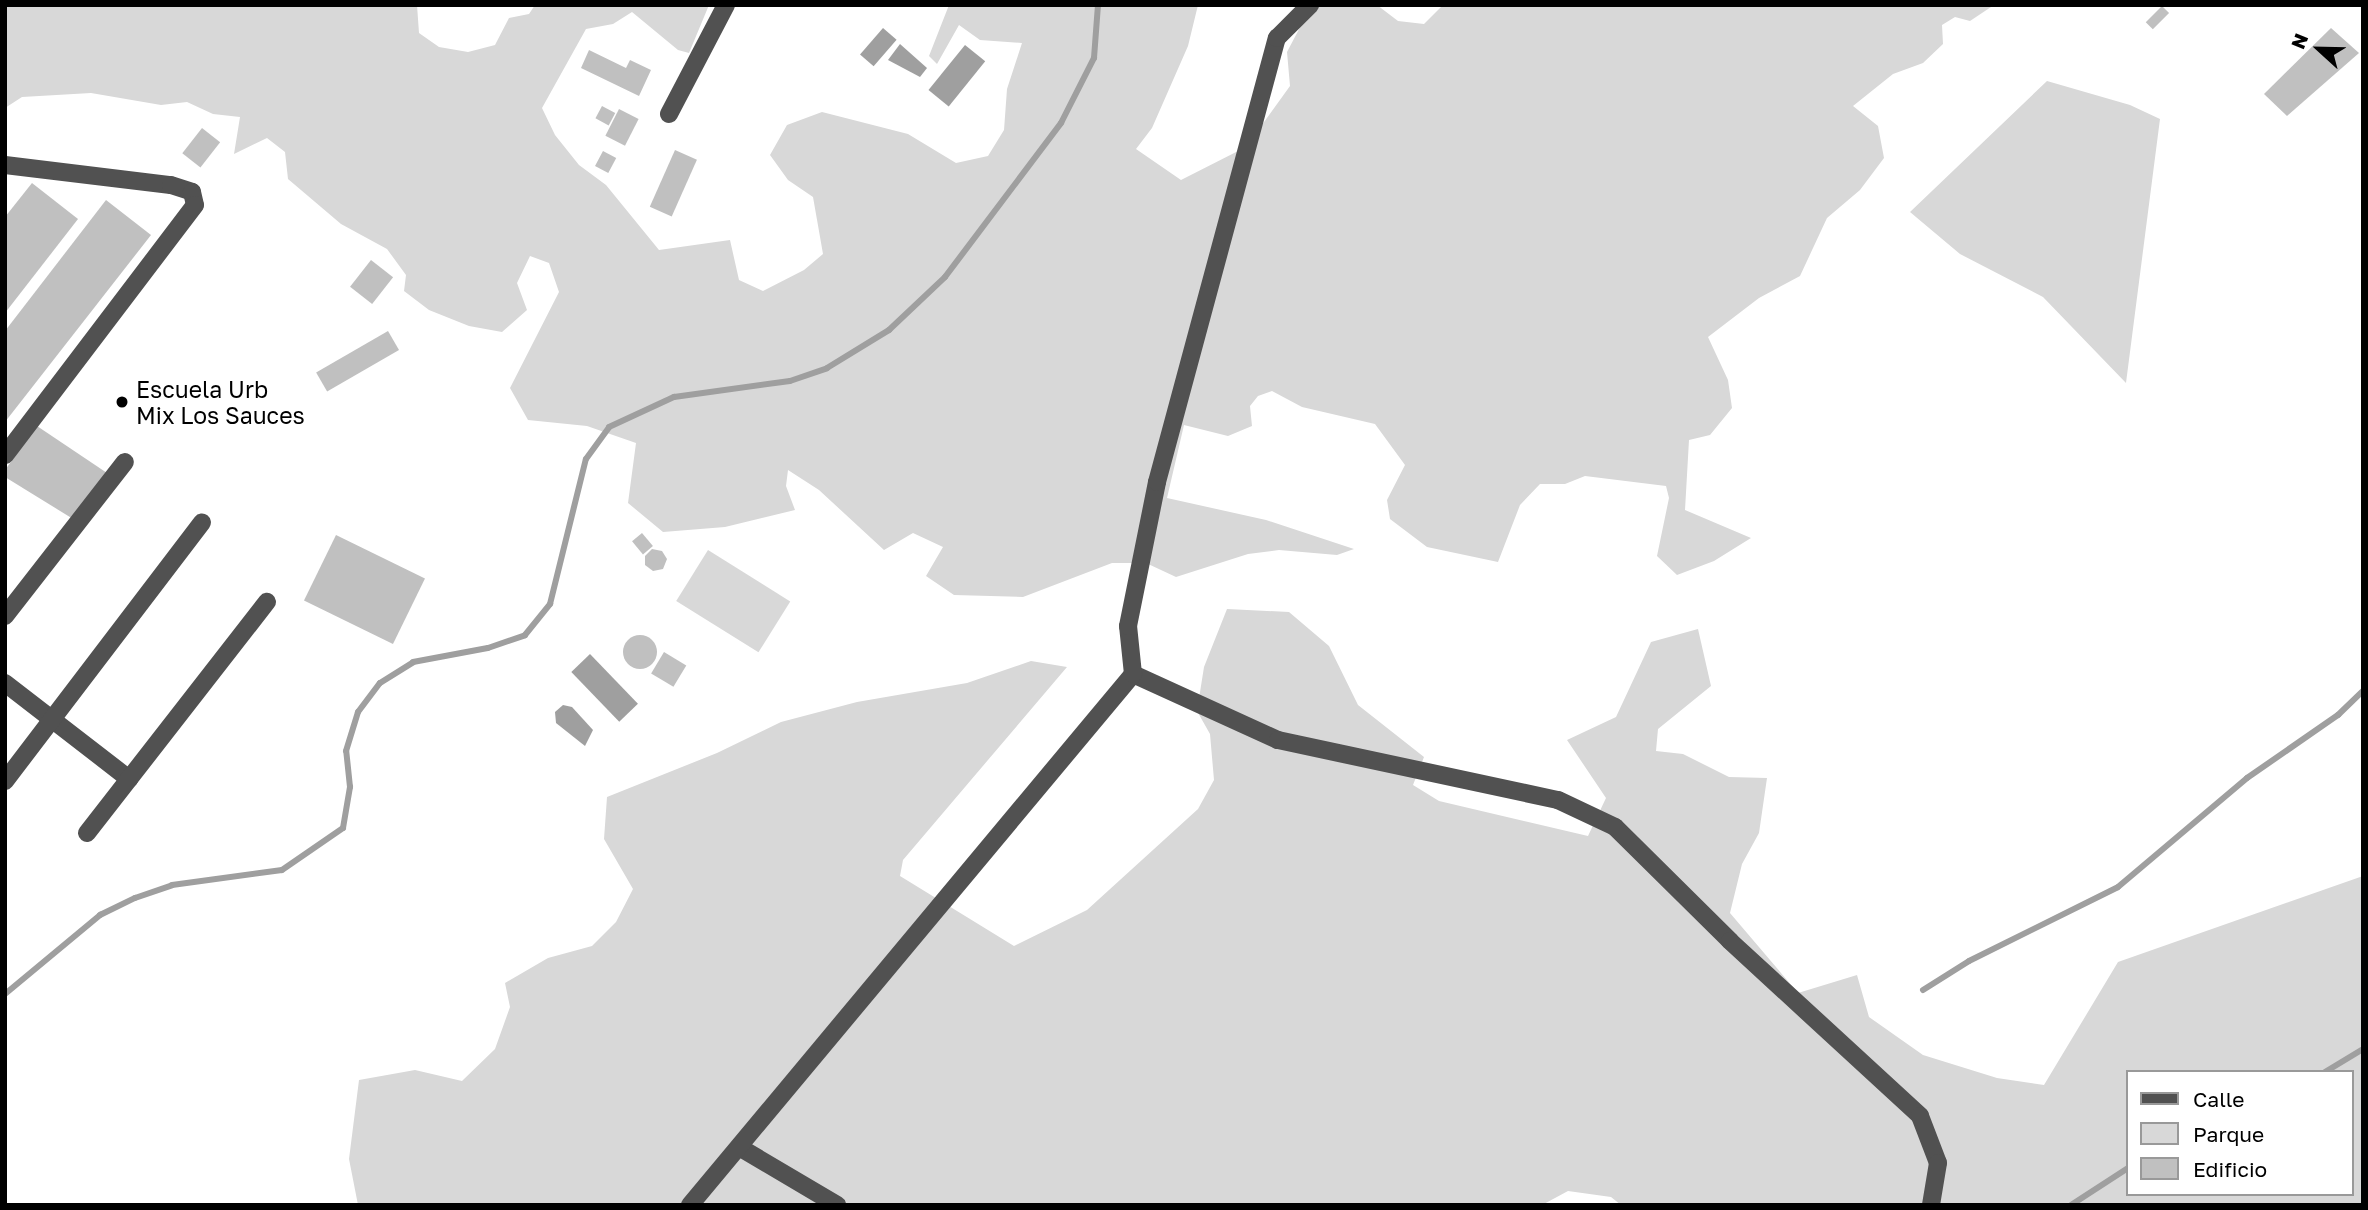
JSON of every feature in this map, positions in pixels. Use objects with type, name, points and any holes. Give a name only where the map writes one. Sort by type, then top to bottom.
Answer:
[{"type":"street","points":[[669,114],[726,5]]},
{"type":"street","points":[[690,1205],[1133,674],[1128,626],[1160,469],[1278,38],[1310,5]]},
{"type":"street","points":[[5,165],[171,185],[192,192],[195,205],[5,455]]},
{"type":"street","points":[[5,616],[125,462]]},
{"type":"street","points":[[5,781],[202,522]]},
{"type":"street","points":[[87,833],[267,602]]},
{"type":"street","points":[[1133,674],[1278,740],[1558,800],[1615,827],[1730,941],[1920,1116],[1938,1163],[1931,1205]]},
{"type":"street","points":[[5,683],[129,779]]},
{"type":"street","points":[[738,1147],[837,1205]]},
{"type":"green space","points":[[7,5],[417,5],[419,33],[439,47],[468,52],[495,45],[509,18],[529,14],[535,5],[709,5],[689,53],[678,50],[632,12],[613,24],[586,29],[542,108],[555,135],[579,165],[606,185],[659,250],[730,240],[739,280],[763,291],[804,270],[823,254],[813,197],[788,180],[770,155],[787,125],[822,112],[908,134],[956,163],[988,156],[1004,130],[1007,89],[1022,43],[980,40],[959,25],[937,64],[929,56],[949,5],[1198,5],[1188,46],[1152,128],[1136,149],[1181,180],[1246,147],[1290,86],[1287,52],[1307,14],[1318,5],[1377,5],[1398,21],[1424,24],[1443,5],[1994,5],[1970,21],[1955,17],[1942,25],[1943,44],[1923,63],[1893,74],[1853,106],[1878,126],[1884,158],[1860,190],[1827,218],[1800,276],[1759,298],[1708,337],[1728,380],[1732,408],[1710,435],[1689,440],[1685,510],[1751,538],[1714,561],[1677,575],[1657,556],[1669,498],[1666,486],[1585,476],[1565,484],[1540,484],[1520,505],[1498,562],[1427,547],[1390,519],[1387,500],[1405,465],[1375,424],[1302,407],[1272,391],[1258,396],[1250,406],[1252,426],[1228,436],[1184,425],[1167,498],[1266,520],[1354,549],[1337,555],[1279,550],[1248,554],[1176,577],[1146,563],[1112,563],[1023,597],[954,595],[926,576],[943,547],[913,533],[884,550],[819,490],[788,470],[786,486],[795,510],[725,527],[663,532],[628,503],[636,443],[587,426],[528,420],[510,388],[559,292],[549,263],[530,256],[517,283],[527,310],[502,332],[469,326],[429,310],[404,291],[406,275],[387,249],[341,224],[288,179],[285,152],[267,138],[234,154],[240,117],[213,114],[187,102],[161,105],[91,93],[22,97],[5,108]]},
{"type":"green space","points":[[2047,81],[2130,105],[2160,119],[2126,383],[2043,297],[1960,254],[1910,212]]},
{"type":"green space","points":[[708,550],[790,601],[758,652],[676,601]]},
{"type":"green space","points":[[1227,609],[1289,612],[1329,646],[1358,705],[1424,757],[1413,785],[1439,801],[1588,836],[1606,798],[1567,740],[1616,717],[1651,642],[1698,629],[1711,686],[1658,729],[1656,751],[1683,754],[1729,777],[1767,778],[1759,833],[1742,864],[1730,913],[1798,993],[1857,975],[1869,1017],[1923,1055],[1997,1078],[2044,1085],[2118,962],[2363,876],[2363,1205],[1621,1205],[1611,1197],[1568,1191],[1542,1205],[358,1205],[349,1159],[359,1080],[415,1070],[462,1081],[495,1049],[510,1007],[505,983],[548,958],[592,946],[616,922],[633,889],[604,839],[607,797],[717,753],[781,722],[857,702],[967,683],[1031,661],[1067,667],[903,860],[900,876],[1014,946],[1087,910],[1198,809],[1214,780],[1210,734],[1197,711],[1204,667]]},
{"type":"shaded area","points":[[883,28],[897,40],[874,66],[860,54]]},
{"type":"shaded area","points":[[900,44],[927,68],[920,77],[888,60]]},
{"type":"shaded area","points":[[965,45],[985,61],[949,106],[928,90]]},
{"type":"shaded area","points":[[590,654],[638,704],[619,722],[571,672]]},
{"type":"shaded area","points":[[563,705],[572,707],[593,730],[585,746],[556,723],[555,712]]},
{"type":"building","points":[[2162,6],[2169,13],[2153,29],[2146,22]]},
{"type":"building","points":[[2331,28],[2359,53],[2287,116],[2264,94]]},
{"type":"building","points":[[589,50],[626,68],[630,60],[651,70],[639,96],[581,68]]},
{"type":"building","points":[[602,106],[615,113],[609,125],[595,118]]},
{"type":"building","points":[[619,109],[639,119],[625,146],[605,136]]},
{"type":"building","points":[[202,128],[220,142],[200,167],[182,153]]},
{"type":"building","points":[[675,150],[697,160],[672,216],[650,207]]},
{"type":"building","points":[[603,151],[616,158],[608,173],[595,166]]},
{"type":"building","points":[[32,183],[78,219],[5,313],[5,217]]},
{"type":"building","points":[[106,200],[151,235],[5,422],[5,331]]},
{"type":"building","points":[[371,260],[393,277],[372,304],[350,287]]},
{"type":"building","points":[[388,331],[399,350],[327,392],[316,372]]},
{"type":"building","points":[[37,426],[113,477],[78,522],[5,477],[5,470]]},
{"type":"building","points":[[642,533],[653,546],[643,554],[632,541]]},
{"type":"building","points":[[336,535],[425,578],[393,644],[304,601]]},
{"type":"building","points":[[652,549],[662,551],[667,559],[663,569],[653,571],[645,565],[645,556]]},
{"type":"building","points":[[640,635],[652,640],[657,652],[652,664],[640,669],[628,664],[623,652],[628,640]]},
{"type":"building","points":[[664,652],[686,665],[673,687],[651,673]]},
{"type":"waterway","points":[[5,994],[100,915],[135,898],[172,885],[282,870],[343,828],[350,787],[346,751],[358,712],[380,683],[413,662],[488,648],[525,635],[550,604],[586,459],[609,427],[674,397],[790,381],[827,368],[889,330],[945,277],[1061,123],[1094,58],[1098,5]]},
{"type":"waterway","points":[[1923,990],[1969,961],[2118,887],[2247,778],[2338,715],[2363,691]]},
{"type":"waterway","points":[[2328,1070],[2363,1049]]},
{"type":"waterway","points":[[2071,1205],[2126,1169]]},
{"type":"place","name":"Escuela Urb Mix Los Sauces","points":[[122,402]]}]
